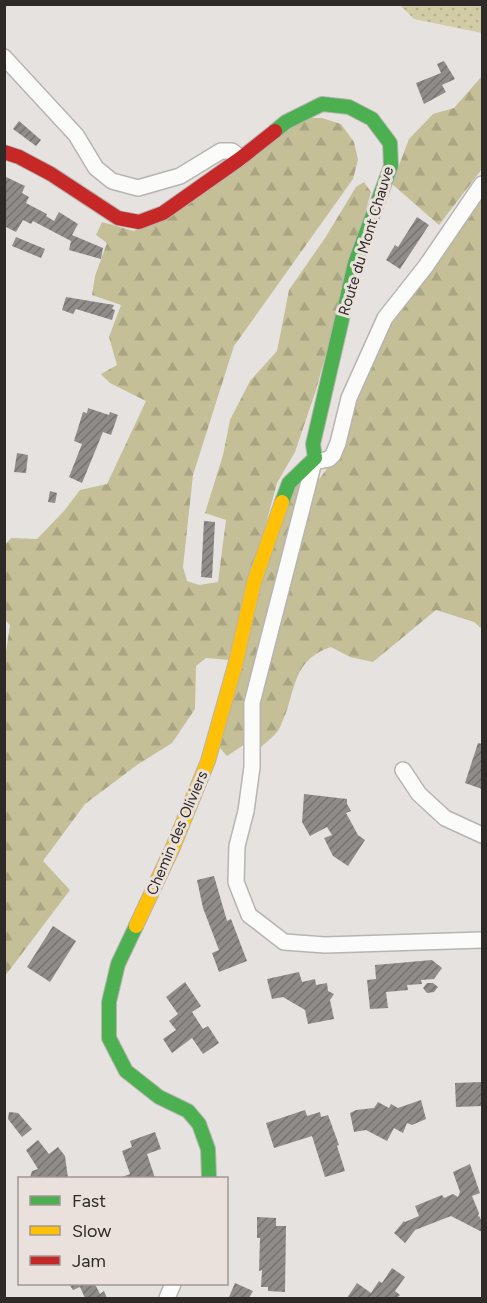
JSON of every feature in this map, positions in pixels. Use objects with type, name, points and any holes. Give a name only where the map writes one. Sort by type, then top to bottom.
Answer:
[{"type":"street","points":[[4,57],[76,135],[96,168],[112,181],[138,188],[180,176],[221,150],[232,151],[241,158]]},
{"type":"street","name":"Route du Mont Chauve","points":[[4,152],[51,174],[118,218],[139,222],[163,213],[241,158],[286,122],[322,104],[349,107],[372,119],[390,143],[391,166],[356,263],[338,332],[314,444],[315,458]]},
{"type":"street","points":[[483,184],[426,266],[385,318],[349,398],[333,455],[324,461],[315,458],[252,703],[252,767],[246,811],[237,846],[236,882],[249,915],[284,942],[326,945],[483,940]]},
{"type":"street","name":"Chemin des Oliviers","points":[[209,1177],[208,1149],[199,1124],[188,1111],[159,1097],[126,1071],[109,1038],[109,1002],[118,964],[173,847],[208,761],[236,662],[254,582],[288,483],[315,458]]},
{"type":"street","points":[[403,770],[419,794],[445,818],[483,835]]},
{"type":"street","points":[[167,1299],[174,1285]]},
{"type":"shaded area","points":[[400,5],[482,5],[482,33],[414,19]]},
{"type":"green space","points":[[482,76],[482,169],[439,225],[392,184],[409,139],[433,114],[454,108]]},
{"type":"green space","points":[[306,118],[322,118],[341,124],[354,142],[358,160],[353,179],[234,346],[193,475],[183,567],[187,581],[199,585],[218,582],[226,520],[205,513],[223,455],[230,420],[250,381],[277,351],[289,290],[325,238],[356,187],[364,182],[371,192],[316,390],[295,452],[277,483],[229,660],[206,658],[196,666],[195,709],[172,743],[137,765],[85,804],[43,861],[70,890],[5,976],[4,665],[10,625],[5,620],[5,545],[11,538],[37,539],[64,511],[80,490],[107,484],[146,401],[110,383],[101,374],[117,365],[109,337],[121,305],[92,295],[95,276],[107,243],[96,235],[102,222],[134,231]]},
{"type":"green space","points":[[482,192],[482,629],[474,622],[436,610],[373,662],[350,657],[331,647],[318,653],[301,669],[286,713],[275,735],[259,749],[245,744],[227,756],[219,747],[263,572],[294,483],[320,478],[335,458],[359,378],[386,326]]},
{"type":"building","points":[[444,61],[455,79],[442,85],[446,92],[424,104],[416,83],[441,73],[437,64]]},
{"type":"building","points":[[19,121],[41,140],[36,146],[13,129]]},
{"type":"building","points":[[4,176],[25,186],[22,193],[29,197],[26,203],[47,214],[46,216],[54,221],[59,212],[78,224],[72,235],[103,248],[101,259],[69,250],[71,241],[33,221],[31,224],[23,220],[16,232],[4,226]]},
{"type":"building","points":[[417,217],[429,225],[400,269],[386,260],[395,245],[398,247]]},
{"type":"building","points":[[16,237],[45,249],[41,258],[12,246]]},
{"type":"building","points":[[66,297],[114,305],[112,320],[76,309],[73,314],[62,310]]},
{"type":"building","points":[[88,408],[109,415],[110,412],[118,415],[111,435],[103,432],[82,483],[69,477],[82,444],[74,441],[83,412],[87,413]]},
{"type":"building","points":[[17,453],[28,455],[26,473],[14,472]]},
{"type":"building","points":[[50,491],[57,493],[55,503],[48,502]]},
{"type":"building","points":[[204,521],[215,522],[212,578],[201,577]]},
{"type":"building","points":[[478,743],[482,744],[482,789],[465,783]]},
{"type":"building","points":[[304,794],[347,799],[351,811],[346,813],[358,835],[365,840],[348,866],[333,856],[324,838],[332,835],[327,827],[310,836],[302,822]]},
{"type":"building","points":[[214,876],[227,921],[231,919],[247,961],[219,972],[212,953],[219,950],[203,908],[197,880]]},
{"type":"building","points":[[53,926],[76,941],[50,982],[27,967]]},
{"type":"building","points":[[432,960],[442,968],[434,979],[421,980],[422,984],[407,985],[408,990],[386,992],[388,1008],[370,1009],[367,980],[376,979],[375,965]]},
{"type":"building","points":[[299,972],[302,982],[315,979],[316,985],[327,983],[328,991],[334,994],[330,1000],[334,1019],[308,1024],[305,1010],[283,997],[272,999],[267,979]]},
{"type":"building","points":[[185,982],[201,1006],[192,1012],[203,1029],[208,1026],[219,1043],[203,1054],[192,1038],[172,1053],[163,1039],[176,1030],[169,1021],[178,1014],[166,997]]},
{"type":"building","points":[[427,983],[433,983],[438,987],[434,992],[427,993],[423,988]]},
{"type":"building","points":[[482,1082],[482,1106],[456,1107],[455,1083]]},
{"type":"building","points":[[421,1100],[426,1119],[412,1125],[407,1123],[403,1133],[394,1128],[387,1141],[366,1130],[354,1132],[350,1113],[356,1110],[374,1108],[378,1102],[389,1108],[391,1104],[398,1108]]},
{"type":"building","points":[[305,1110],[307,1116],[320,1112],[321,1117],[328,1115],[339,1145],[337,1146],[345,1171],[325,1177],[312,1136],[274,1148],[266,1123]]},
{"type":"building","points":[[9,1112],[18,1113],[32,1129],[22,1137],[8,1119]]},
{"type":"building","points":[[155,1132],[161,1149],[147,1154],[155,1177],[122,1177],[130,1174],[122,1151],[132,1147],[130,1141]]},
{"type":"building","points":[[38,1140],[49,1154],[58,1147],[65,1156],[68,1177],[30,1177],[32,1171],[38,1169],[26,1150]]},
{"type":"building","points":[[470,1164],[480,1193],[472,1196],[482,1223],[482,1232],[451,1216],[415,1230],[405,1243],[394,1233],[404,1221],[419,1216],[415,1206],[442,1195],[444,1198],[453,1194],[458,1197],[460,1192],[453,1172]]},
{"type":"building","points":[[257,1217],[276,1218],[276,1226],[286,1226],[285,1292],[268,1291],[268,1287],[261,1287],[262,1270],[259,1271],[260,1238],[257,1238]]},
{"type":"building","points":[[392,1268],[405,1277],[395,1291],[400,1295],[397,1298],[347,1298],[357,1283],[371,1293],[379,1281],[382,1283]]},
{"type":"building","points":[[235,1283],[253,1291],[249,1298],[229,1297]]},
{"type":"building","points":[[70,1285],[96,1285],[100,1294],[104,1291],[107,1298],[85,1298],[80,1287],[73,1290]]},
{"type":"traffic: fast","points":[[275,131],[286,122],[322,104],[349,107],[372,119],[390,143],[391,166],[355,263],[313,444],[315,458],[289,483],[282,502]]},
{"type":"traffic: fast","points":[[136,926],[118,964],[109,1002],[109,1038],[126,1071],[159,1097],[188,1111],[199,1124],[208,1149],[209,1177]]},
{"type":"traffic: slow","points":[[136,926],[173,847],[208,761],[236,662],[254,582],[282,502]]},
{"type":"traffic: jam","points":[[4,152],[19,157],[51,174],[118,218],[139,222],[163,213],[275,131]]}]
